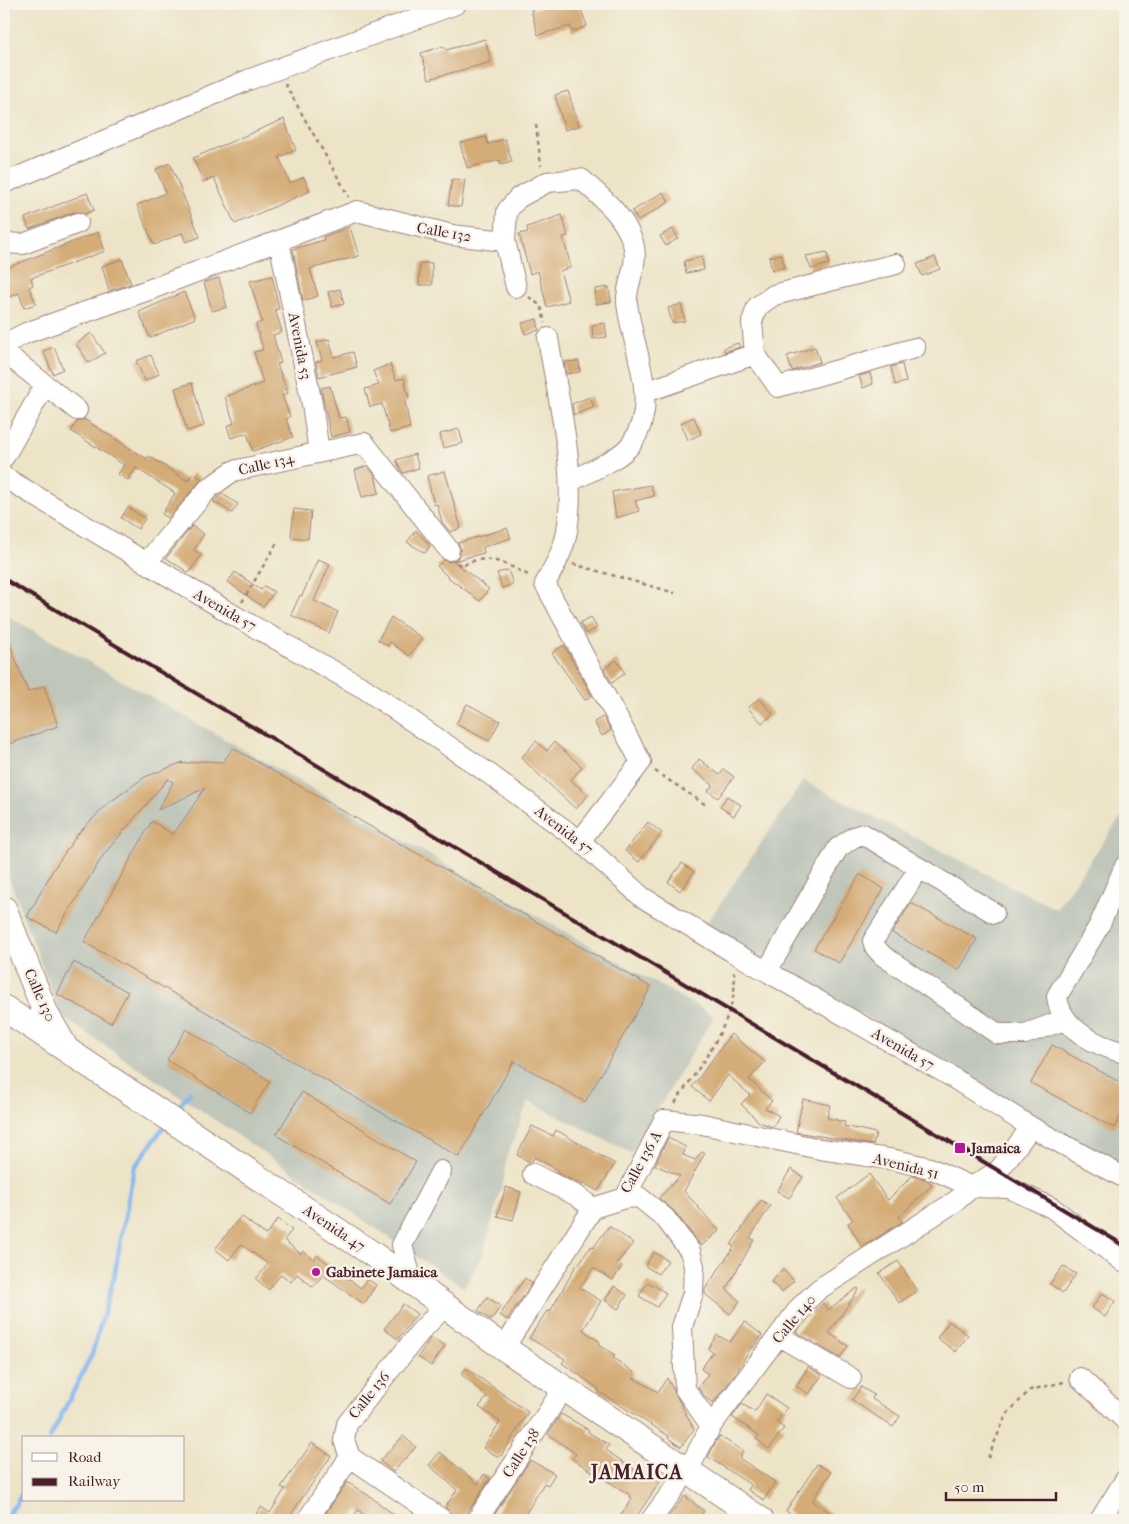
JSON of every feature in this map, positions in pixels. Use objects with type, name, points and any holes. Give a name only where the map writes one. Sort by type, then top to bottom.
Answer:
[{"type":"main road","name":"Calle 130","points":[[4,909],[46,1014],[67,1051]]},
{"type":"main road","name":"Avenida 47","points":[[4,1008],[170,1118],[412,1282],[504,1348],[565,1386],[761,1520]]},
{"type":"street","points":[[4,183],[248,80],[456,4]]},
{"type":"street","points":[[516,287],[505,241],[507,212],[518,198],[547,182],[581,180],[618,213],[633,241],[635,267],[626,301],[645,392],[643,419],[631,444],[606,463],[571,481]]},
{"type":"street","points":[[4,344],[26,333],[357,211]]},
{"type":"street","name":"Calle 132","points":[[357,211],[452,235],[505,241]]},
{"type":"street","points":[[4,244],[23,244],[78,223]]},
{"type":"street","name":"Avenida 53","points":[[279,241],[312,404],[319,452]]},
{"type":"street","points":[[896,264],[774,294],[757,308],[752,322],[756,354],[778,387],[915,348]]},
{"type":"street","points":[[548,338],[571,481],[567,532],[558,560],[545,584],[641,762],[580,840]]},
{"type":"street","points":[[4,352],[77,410]]},
{"type":"street","points":[[645,392],[756,354]]},
{"type":"street","points":[[4,458],[45,385]]},
{"type":"street","name":"Calle 134","points":[[146,564],[208,489],[233,471],[364,443],[449,550]]},
{"type":"street","name":"Avenida 57","points":[[4,477],[146,564],[365,688],[488,773],[580,840],[642,897],[730,951],[947,1074],[1031,1127],[1125,1178]]},
{"type":"street","points":[[767,971],[838,848],[854,837],[863,834],[994,913]]},
{"type":"street","points":[[1125,866],[1099,926],[1057,996],[1058,1008],[1064,1020],[1108,1049],[1125,1053]]},
{"type":"street","points":[[919,868],[873,941],[875,947],[882,955],[998,1034],[1025,1034],[1064,1020]]},
{"type":"street","name":"Avenida 51","points":[[664,1120],[702,1124],[820,1149],[895,1160],[930,1168],[972,1187],[1009,1188],[1052,1208],[1125,1263]]},
{"type":"street","name":"Calle 136 A","points":[[593,1208],[625,1198],[664,1120]]},
{"type":"street","name":"Calle 140","points":[[651,1520],[688,1470],[711,1426],[800,1307],[819,1289],[956,1201],[972,1187],[999,1170],[1031,1127]]},
{"type":"street","points":[[412,1282],[402,1245],[441,1171]]},
{"type":"street","points":[[504,1348],[593,1208],[577,1196],[533,1174]]},
{"type":"street","points":[[625,1198],[639,1197],[665,1218],[690,1251],[694,1266],[694,1293],[682,1327],[685,1389],[711,1426]]},
{"type":"street","name":"Calle 136","points":[[350,1457],[344,1440],[346,1424],[420,1332],[445,1306]]},
{"type":"street","points":[[779,1336],[851,1378]]},
{"type":"street","points":[[1080,1378],[1125,1420]]},
{"type":"street","name":"Calle 138","points":[[477,1520],[565,1386]]},
{"type":"street","points":[[307,1520],[350,1457],[443,1520]]},
{"type":"street","points":[[1100,1520],[1125,1480]]},
{"type":"path","points":[[277,70],[357,211]]},
{"type":"path","points":[[536,125],[542,164],[539,186]]},
{"type":"path","points":[[516,287],[541,306],[548,338]]},
{"type":"path","points":[[235,616],[278,541]]},
{"type":"path","points":[[449,550],[456,563],[462,566],[477,560],[500,560],[545,584]]},
{"type":"path","points":[[558,560],[675,594]]},
{"type":"path","points":[[641,762],[706,805]]},
{"type":"path","name":"Calle 136 A","points":[[664,1120],[701,1064],[731,1010],[736,987],[730,951]]},
{"type":"path","points":[[988,1458],[1006,1415],[1030,1390],[1080,1378]]},
{"type":"shaded area","points":[[4,614],[714,1016],[631,1153],[528,1101],[507,1156],[504,1178],[482,1257],[464,1288],[61,1016],[4,865]]},
{"type":"shaded area","points":[[803,781],[1056,909],[1121,817],[1125,820],[1125,1173],[840,1001],[775,968],[705,926]]},
{"type":"building","points":[[553,4],[579,4],[587,26],[572,32],[570,26],[538,35],[531,10]]},
{"type":"building","points":[[485,39],[491,62],[429,79],[421,53],[444,46],[446,50]]},
{"type":"building","points":[[568,91],[579,126],[565,130],[555,95]]},
{"type":"building","points":[[284,119],[296,150],[279,157],[290,183],[304,177],[310,191],[235,224],[214,178],[203,182],[193,158]]},
{"type":"building","points":[[486,137],[488,144],[505,139],[512,162],[501,165],[500,160],[467,168],[460,143]]},
{"type":"building","points":[[170,163],[200,237],[186,242],[182,233],[154,245],[137,205],[166,193],[156,169]]},
{"type":"building","points":[[452,179],[465,180],[461,207],[448,205]]},
{"type":"building","points":[[663,192],[669,202],[638,221],[632,211]]},
{"type":"building","points":[[87,193],[94,210],[85,214],[74,212],[29,229],[25,218]]},
{"type":"building","points":[[562,215],[568,236],[563,237],[571,267],[560,271],[569,301],[547,307],[538,271],[530,274],[519,234],[528,232],[527,227]]},
{"type":"building","points":[[350,227],[359,256],[310,269],[318,296],[303,301],[293,249],[324,240],[323,237]]},
{"type":"building","points":[[673,229],[678,238],[666,246],[660,236]]},
{"type":"building","points":[[98,232],[105,251],[31,278],[33,285],[29,287],[36,304],[24,308],[19,293],[4,299],[4,269]]},
{"type":"building","points":[[827,252],[829,264],[811,269],[806,256]]},
{"type":"building","points":[[781,254],[785,267],[772,271],[769,257]]},
{"type":"building","points":[[702,257],[704,270],[686,273],[684,261]]},
{"type":"building","points":[[935,257],[940,269],[922,276],[917,264]]},
{"type":"building","points":[[122,259],[131,284],[109,291],[102,266]]},
{"type":"building","points":[[420,263],[432,263],[432,285],[419,285]]},
{"type":"building","points":[[272,276],[279,309],[275,309],[282,332],[273,335],[281,363],[277,364],[288,393],[282,395],[290,417],[286,419],[293,437],[253,451],[247,433],[231,438],[227,426],[234,423],[225,397],[263,383],[254,352],[263,350],[256,324],[262,322],[250,281]]},
{"type":"building","points":[[219,278],[227,307],[212,311],[204,282]]},
{"type":"building","points":[[609,287],[611,302],[596,304],[595,289]]},
{"type":"building","points":[[340,289],[344,304],[332,307],[328,292]]},
{"type":"building","points":[[184,292],[195,318],[150,338],[139,312]]},
{"type":"building","points":[[681,304],[685,321],[672,323],[668,308]]},
{"type":"building","points":[[537,319],[539,330],[525,334],[522,323]]},
{"type":"building","points":[[605,323],[607,337],[593,339],[592,325]]},
{"type":"building","points":[[91,333],[105,353],[89,363],[76,344]]},
{"type":"building","points":[[329,339],[334,357],[353,352],[357,367],[319,377],[316,362],[322,360],[317,342]]},
{"type":"building","points":[[738,343],[740,347],[725,352],[724,348]]},
{"type":"building","points":[[54,347],[63,369],[53,374],[43,351]]},
{"type":"building","points":[[815,347],[820,362],[792,371],[787,356]]},
{"type":"building","points":[[151,355],[159,374],[145,381],[136,361]]},
{"type":"building","points":[[579,361],[580,372],[566,374],[564,362]]},
{"type":"building","points":[[390,364],[396,380],[404,378],[409,399],[405,401],[410,428],[390,433],[382,404],[370,407],[365,389],[379,385],[373,371]]},
{"type":"building","points":[[902,364],[906,382],[895,385],[891,367]]},
{"type":"building","points":[[870,373],[873,384],[863,388],[859,376]]},
{"type":"building","points":[[192,383],[204,426],[187,431],[175,388]]},
{"type":"building","points":[[330,386],[339,418],[346,417],[350,432],[331,437],[321,388]]},
{"type":"building","points":[[590,397],[594,407],[574,415],[572,404]]},
{"type":"building","points":[[694,417],[701,434],[688,440],[681,423]]},
{"type":"building","points":[[84,419],[147,459],[149,456],[188,481],[193,473],[202,479],[168,518],[162,514],[175,493],[136,468],[128,480],[118,474],[124,465],[71,431],[77,422]]},
{"type":"building","points":[[459,429],[463,443],[443,448],[440,434]]},
{"type":"building","points":[[415,454],[419,468],[403,473],[396,460]]},
{"type":"building","points":[[367,466],[375,475],[379,493],[362,497],[355,470]]},
{"type":"building","points":[[445,471],[461,528],[450,532],[442,522],[437,504],[434,505],[427,476]]},
{"type":"building","points":[[651,485],[654,496],[635,501],[639,511],[616,518],[612,492]]},
{"type":"building","points":[[222,494],[238,504],[232,513],[213,501]]},
{"type":"building","points":[[128,507],[145,519],[138,529],[121,518]]},
{"type":"building","points":[[294,509],[311,511],[308,539],[291,537]]},
{"type":"building","points":[[192,526],[204,534],[194,550],[201,555],[189,573],[166,558]]},
{"type":"building","points":[[507,528],[511,538],[483,547],[484,553],[453,561],[489,589],[480,601],[449,578],[437,566],[444,560],[450,562],[457,559],[461,549],[458,543]]},
{"type":"building","points":[[416,530],[430,546],[425,553],[407,542]]},
{"type":"building","points":[[318,559],[330,564],[314,601],[338,612],[329,633],[291,615],[300,595],[302,596]]},
{"type":"building","points":[[508,570],[513,584],[502,588],[497,573]]},
{"type":"building","points":[[235,572],[261,590],[264,586],[274,592],[263,607],[228,582]]},
{"type":"building","points":[[391,617],[422,638],[409,656],[390,642],[388,646],[378,640]]},
{"type":"building","points":[[591,617],[597,628],[586,634],[580,623]]},
{"type":"building","points":[[4,629],[28,692],[44,686],[58,726],[4,746]]},
{"type":"building","points":[[564,645],[592,696],[585,700],[552,653]]},
{"type":"building","points":[[616,660],[625,673],[612,683],[604,669]]},
{"type":"building","points":[[759,698],[773,714],[762,723],[748,708]]},
{"type":"building","points":[[467,704],[500,721],[489,741],[456,724]]},
{"type":"building","points":[[603,717],[611,730],[602,736],[594,722]]},
{"type":"building","points":[[536,741],[547,751],[554,742],[582,767],[571,780],[588,795],[576,809],[521,758]]},
{"type":"building","points":[[233,748],[651,987],[585,1102],[514,1061],[459,1157],[84,942],[152,821],[173,835],[205,788],[158,810],[173,782],[168,779],[104,854],[56,932],[27,917],[53,870],[77,835],[107,804],[145,777],[183,762],[181,764],[203,761],[223,762]]},
{"type":"building","points":[[699,759],[720,775],[724,769],[734,777],[718,798],[708,791],[713,785],[692,769]]},
{"type":"building","points":[[727,796],[741,805],[734,816],[720,807]]},
{"type":"building","points":[[648,822],[662,833],[639,862],[625,851]]},
{"type":"building","points":[[682,863],[694,872],[680,891],[668,882]]},
{"type":"building","points":[[860,874],[884,889],[839,963],[814,949]]},
{"type":"building","points":[[911,903],[977,939],[959,970],[892,933]]},
{"type":"building","points":[[74,962],[128,992],[111,1023],[57,994]]},
{"type":"building","points":[[186,1029],[270,1081],[250,1113],[167,1060]]},
{"type":"building","points":[[731,1034],[765,1062],[749,1079],[772,1101],[765,1108],[779,1116],[773,1127],[759,1122],[741,1104],[750,1095],[728,1075],[709,1101],[692,1087]]},
{"type":"building","points":[[1052,1045],[1125,1085],[1125,1108],[1114,1128],[1031,1083]]},
{"type":"building","points":[[302,1092],[416,1162],[390,1204],[276,1135]]},
{"type":"building","points":[[803,1099],[830,1105],[827,1118],[845,1122],[844,1126],[876,1133],[873,1145],[796,1132]]},
{"type":"building","points":[[532,1126],[553,1136],[556,1130],[615,1164],[598,1191],[557,1173],[558,1170],[534,1157],[531,1163],[517,1155]]},
{"type":"building","points":[[668,1138],[686,1147],[683,1155],[695,1160],[702,1152],[705,1153],[684,1191],[719,1231],[701,1246],[674,1211],[659,1198],[680,1176],[655,1165]]},
{"type":"building","points":[[791,1169],[803,1177],[789,1198],[777,1191]]},
{"type":"building","points":[[869,1174],[888,1200],[912,1176],[926,1179],[932,1185],[899,1217],[902,1222],[862,1247],[848,1223],[853,1220],[837,1198]]},
{"type":"building","points":[[506,1187],[521,1192],[513,1220],[497,1216]]},
{"type":"building","points":[[761,1200],[770,1206],[750,1238],[754,1240],[726,1289],[740,1301],[730,1314],[705,1294],[705,1289],[734,1247],[731,1245]]},
{"type":"building","points":[[241,1216],[266,1235],[278,1219],[292,1230],[284,1240],[301,1254],[303,1251],[314,1260],[317,1255],[361,1288],[367,1279],[376,1285],[364,1304],[323,1275],[313,1287],[297,1274],[291,1282],[281,1274],[269,1290],[256,1279],[268,1264],[241,1244],[229,1260],[215,1249]]},
{"type":"building","points":[[609,1226],[633,1243],[617,1263],[622,1266],[613,1280],[593,1268],[580,1288],[601,1301],[583,1330],[600,1342],[598,1345],[615,1355],[613,1358],[634,1372],[632,1377],[658,1392],[667,1378],[694,1429],[681,1447],[668,1438],[669,1436],[598,1391],[599,1389],[562,1363],[565,1359],[529,1338],[547,1311],[550,1312],[577,1264],[591,1246],[593,1248]]},
{"type":"building","points":[[654,1252],[668,1261],[658,1274],[645,1266]]},
{"type":"building","points":[[898,1261],[917,1291],[899,1303],[879,1273]]},
{"type":"building","points":[[1063,1266],[1076,1274],[1063,1293],[1050,1284]]},
{"type":"building","points":[[783,1270],[794,1281],[782,1292],[771,1282]]},
{"type":"building","points":[[525,1278],[532,1283],[507,1320],[500,1315]]},
{"type":"building","points":[[648,1282],[666,1293],[657,1307],[639,1296]]},
{"type":"building","points":[[614,1286],[627,1295],[618,1309],[605,1300]]},
{"type":"building","points":[[857,1288],[859,1289],[829,1333],[848,1346],[840,1358],[796,1332],[823,1303],[828,1310]]},
{"type":"building","points":[[1102,1293],[1115,1301],[1105,1317],[1092,1308]]},
{"type":"building","points":[[487,1297],[501,1306],[491,1320],[478,1311]]},
{"type":"building","points":[[403,1304],[417,1314],[398,1339],[384,1329]]},
{"type":"building","points":[[949,1321],[968,1335],[956,1352],[937,1338]]},
{"type":"building","points":[[745,1322],[762,1335],[753,1348],[751,1347],[736,1373],[713,1403],[707,1399],[698,1387],[708,1374],[701,1369],[713,1352],[708,1349],[717,1335],[730,1342]]},
{"type":"building","points":[[431,1337],[445,1346],[431,1366],[418,1357]]},
{"type":"building","points":[[808,1367],[822,1375],[809,1394],[796,1386]]},
{"type":"building","points":[[466,1368],[528,1412],[501,1456],[497,1456],[483,1448],[500,1422],[479,1407],[487,1397],[461,1374]]},
{"type":"building","points":[[861,1387],[874,1395],[872,1399],[900,1416],[893,1427],[852,1400]]},
{"type":"building","points":[[766,1394],[787,1408],[776,1422],[784,1428],[769,1449],[756,1439],[759,1435],[732,1417],[742,1404],[755,1412]]},
{"type":"building","points":[[561,1414],[589,1430],[588,1432],[609,1445],[606,1450],[647,1479],[652,1472],[662,1479],[634,1520],[617,1520],[632,1499],[629,1497],[630,1495],[572,1459],[576,1454],[548,1434]]},
{"type":"building","points":[[403,1436],[416,1447],[393,1472],[380,1461]]},
{"type":"building","points":[[719,1436],[743,1451],[739,1458],[775,1482],[764,1500],[748,1490],[751,1485],[708,1457]]},
{"type":"building","points":[[312,1443],[331,1456],[287,1520],[252,1520],[261,1507],[270,1513],[285,1489],[281,1487]]},
{"type":"building","points":[[440,1452],[478,1484],[484,1474],[490,1479],[467,1513],[465,1520],[457,1520],[445,1507],[457,1490],[429,1465]]},
{"type":"building","points":[[530,1460],[555,1474],[548,1485],[544,1483],[522,1520],[491,1520]]},
{"type":"building","points":[[817,1464],[831,1472],[812,1501],[841,1520],[801,1520],[786,1511]]},
{"type":"building","points":[[347,1482],[371,1497],[401,1520],[370,1520],[358,1510],[351,1520],[321,1520]]},
{"type":"building","points":[[685,1496],[704,1511],[697,1520],[666,1520]]},
{"type":"waterway","points":[[4,1049],[9,1020]]},
{"type":"waterway","points":[[174,1113],[190,1092]]},
{"type":"waterway","points":[[51,1436],[92,1354],[114,1277],[134,1168],[165,1125]]},
{"type":"waterway","points":[[4,1519],[22,1494]]},
{"type":"railway","points":[[4,579],[1125,1246]]},
{"type":"place","name":"Jamaica","points":[[960,1148]]},
{"type":"place","name":"Gabinete Jamaica","points":[[316,1272]]},
{"type":"district","name":"JAMAICA","points":[[637,1472]]}]
